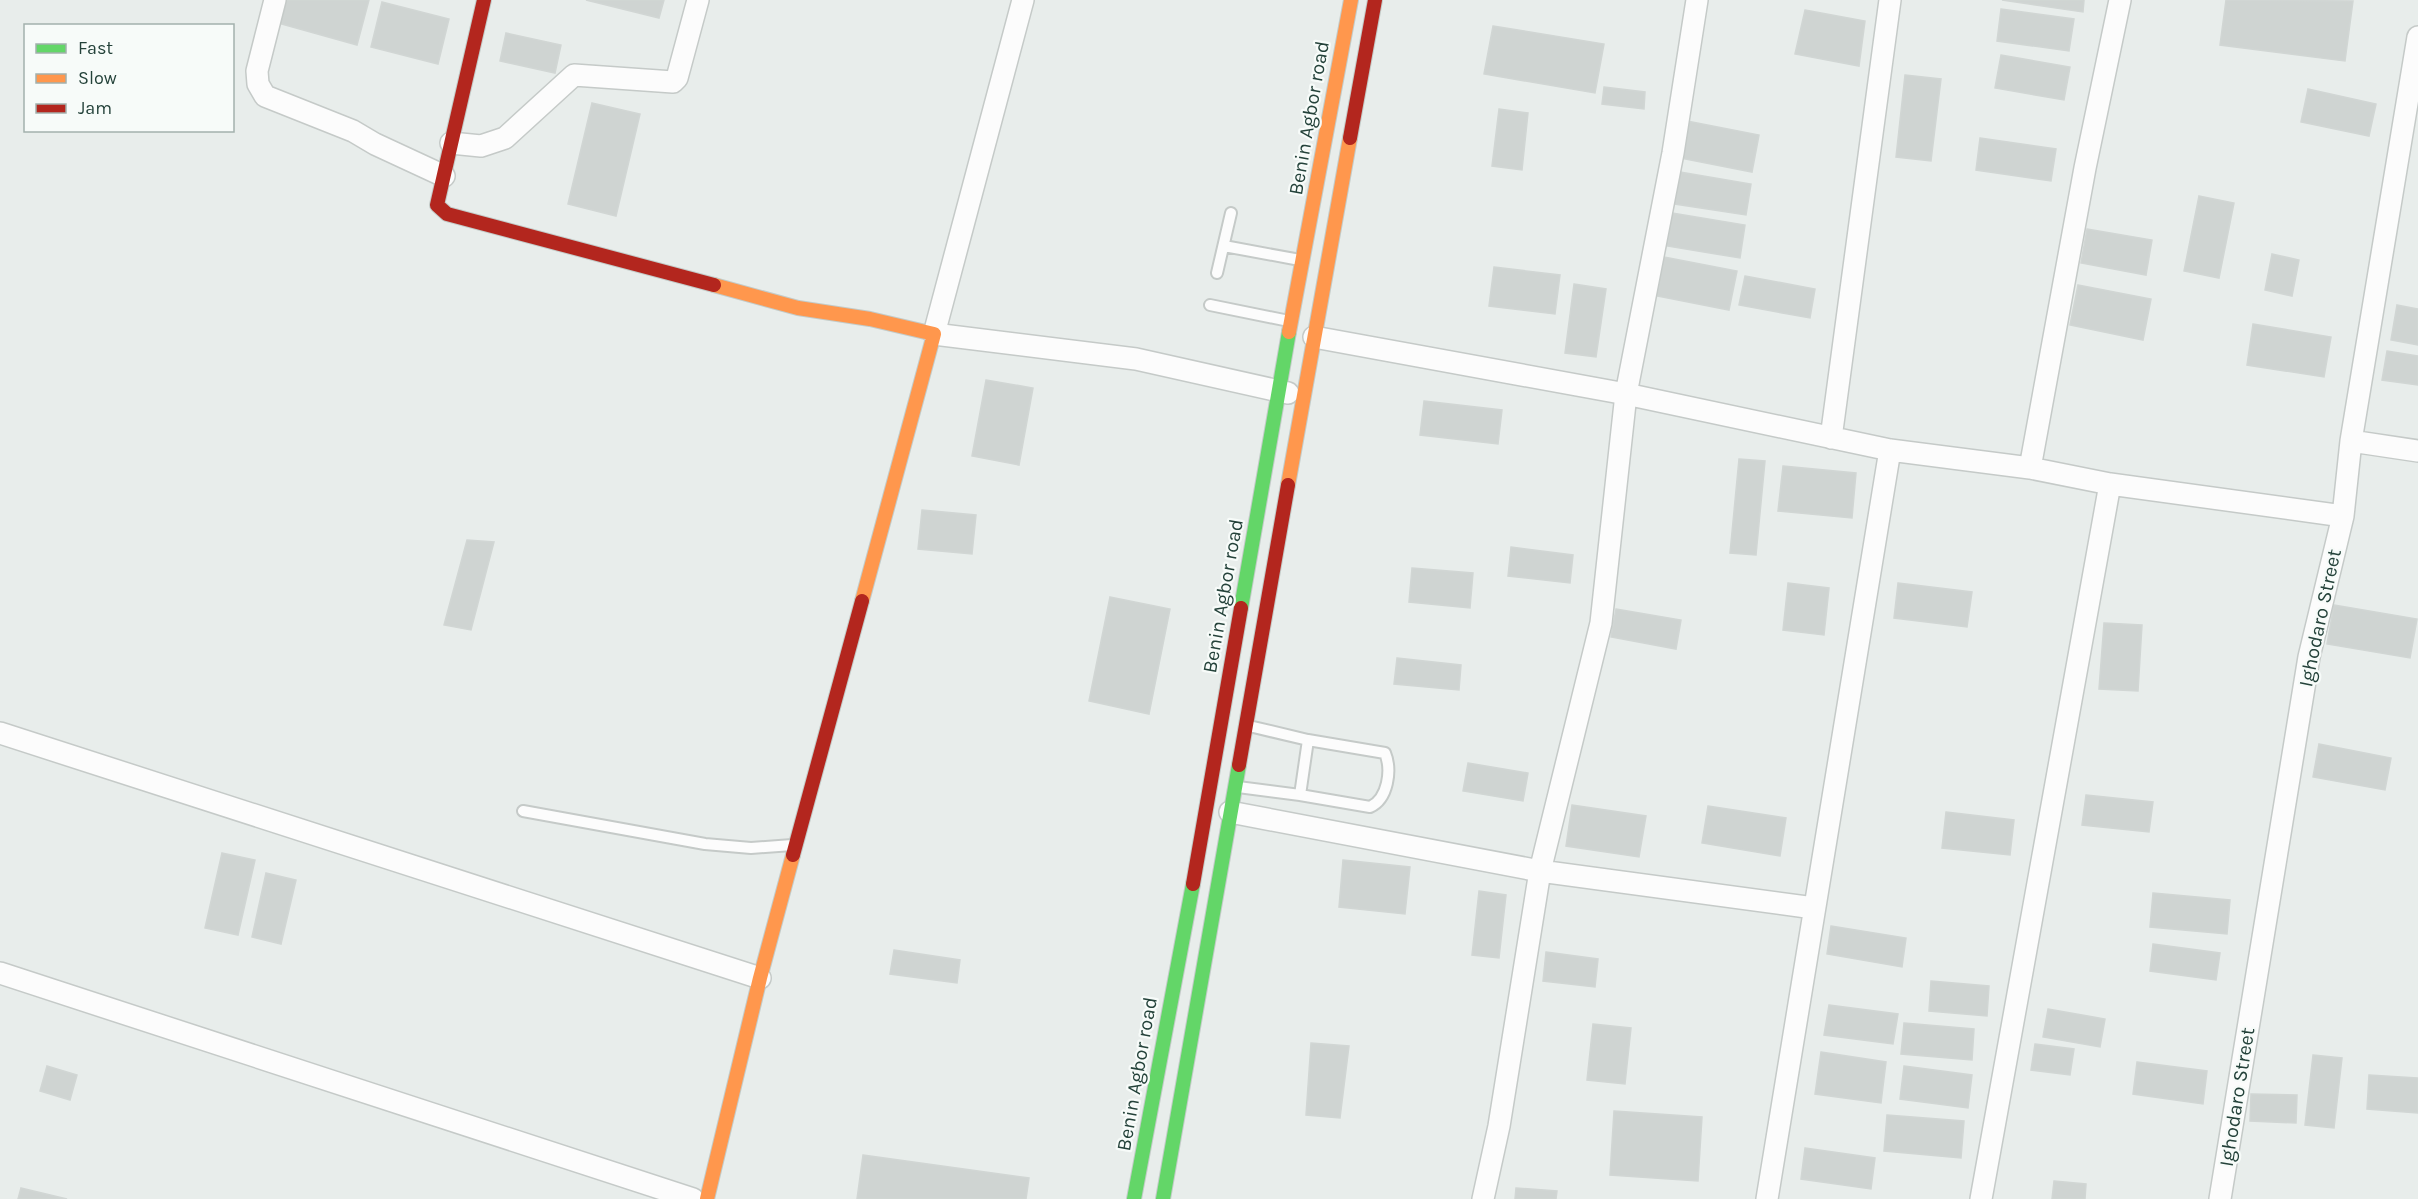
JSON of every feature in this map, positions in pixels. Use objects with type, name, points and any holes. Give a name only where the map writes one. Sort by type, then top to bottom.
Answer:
[{"type":"main road","points":[[484,0],[437,205],[447,214],[798,308],[934,334],[760,978],[707,1199]]},
{"type":"main road","points":[[1163,1199],[1375,0]]},
{"type":"main road","name":"Benin Agbor road","points":[[1134,1199],[1209,796],[1348,1]]},
{"type":"street","points":[[275,0],[257,71],[258,84],[265,96],[353,131],[375,144],[444,176]]},
{"type":"street","points":[[451,143],[481,146],[505,138],[574,75],[673,82],[677,78],[698,0]]},
{"type":"street","points":[[1023,0],[934,334],[1136,359],[1303,397]]},
{"type":"street","points":[[1483,1199],[1499,1126],[1540,871],[1601,623],[1626,394],[1673,153],[1697,0]]},
{"type":"street","points":[[1831,438],[1890,0]]},
{"type":"street","points":[[2030,468],[2085,168],[2120,0]]},
{"type":"street","name":"Ighodaro Street","points":[[2220,1199],[2309,657],[2343,516],[2351,441],[2418,37]]},
{"type":"street","points":[[1314,337],[1626,394],[1890,450],[2030,468],[2110,484],[2343,516]]},
{"type":"street","points":[[2351,441],[2418,451]]},
{"type":"street","points":[[1767,1199],[1890,450]]},
{"type":"street","points":[[1981,1199],[2110,484]]},
{"type":"street","points":[[0,733],[760,978]]},
{"type":"street","points":[[1230,812],[1540,871],[1814,908]]},
{"type":"street","points":[[0,973],[693,1199]]},
{"type":"lane","points":[[1217,273],[1231,213]]},
{"type":"lane","points":[[1224,246],[1303,260]]},
{"type":"lane","points":[[1210,305],[1292,321]]},
{"type":"lane","points":[[1235,786],[1370,807],[1379,803],[1384,794],[1389,764],[1385,753],[1308,740],[1245,725]]},
{"type":"lane","points":[[1300,795],[1308,740]]},
{"type":"lane","points":[[523,811],[705,844],[751,848],[796,845]]},
{"type":"building","points":[[284,0],[369,0],[357,45],[278,23]]},
{"type":"building","points":[[586,0],[664,0],[659,18]]},
{"type":"building","points":[[2002,0],[2084,0],[2083,12]]},
{"type":"building","points":[[2226,0],[2353,1],[2345,61],[2220,45]]},
{"type":"building","points":[[382,2],[449,19],[438,64],[371,47]]},
{"type":"building","points":[[2001,9],[2074,19],[2069,51],[1997,41]]},
{"type":"building","points":[[1805,10],[1865,21],[1859,66],[1795,54]]},
{"type":"building","points":[[1493,26],[1604,44],[1595,93],[1484,74]]},
{"type":"building","points":[[506,33],[561,45],[555,73],[500,61]]},
{"type":"building","points":[[2001,55],[2070,67],[2064,100],[1995,88]]},
{"type":"building","points":[[1905,75],[1941,79],[1931,161],[1896,157]]},
{"type":"building","points":[[1604,87],[1645,92],[1644,109],[1602,104]]},
{"type":"building","points":[[2308,89],[2376,104],[2369,136],[2301,122]]},
{"type":"building","points":[[592,103],[640,114],[616,216],[568,204]]},
{"type":"building","points":[[1499,109],[1528,113],[1522,170],[1492,166]]},
{"type":"building","points":[[1687,121],[1759,135],[1752,172],[1680,158]]},
{"type":"building","points":[[1980,138],[2056,149],[2051,181],[1976,170]]},
{"type":"building","points":[[1680,172],[1751,184],[1746,215],[1675,204]]},
{"type":"building","points":[[2199,196],[2234,203],[2219,278],[2184,271]]},
{"type":"building","points":[[1672,213],[1745,225],[1740,258],[1667,246]]},
{"type":"building","points":[[2087,229],[2152,240],[2146,275],[2081,263]]},
{"type":"building","points":[[2272,254],[2299,260],[2292,296],[2265,290]]},
{"type":"building","points":[[1664,257],[1737,271],[1729,310],[1657,296]]},
{"type":"building","points":[[1494,267],[1560,275],[1555,314],[1489,306]]},
{"type":"building","points":[[1745,276],[1815,289],[1810,318],[1739,305]]},
{"type":"building","points":[[1574,284],[1606,289],[1596,357],[1565,353]]},
{"type":"building","points":[[2078,285],[2151,299],[2143,340],[2070,325]]},
{"type":"building","points":[[2397,305],[2418,309],[2418,345],[2391,340]]},
{"type":"building","points":[[2253,324],[2331,337],[2324,377],[2247,365]]},
{"type":"building","points":[[2387,351],[2418,356],[2418,385],[2382,380]]},
{"type":"building","points":[[986,380],[1033,388],[1019,465],[972,456]]},
{"type":"building","points":[[1424,401],[1502,410],[1498,444],[1420,435]]},
{"type":"building","points":[[1739,459],[1765,461],[1756,555],[1730,553]]},
{"type":"building","points":[[1783,466],[1856,473],[1852,518],[1778,511]]},
{"type":"building","points":[[922,510],[976,515],[972,554],[918,549]]},
{"type":"building","points":[[467,540],[494,542],[471,630],[444,625]]},
{"type":"building","points":[[1511,547],[1573,555],[1570,583],[1508,576]]},
{"type":"building","points":[[1412,568],[1473,573],[1470,608],[1409,602]]},
{"type":"building","points":[[1788,583],[1829,588],[1824,635],[1783,630]]},
{"type":"building","points":[[1898,583],[1972,592],[1967,627],[1894,618]]},
{"type":"building","points":[[1110,597],[1170,609],[1149,714],[1089,701]]},
{"type":"building","points":[[2334,605],[2417,619],[2410,658],[2327,644]]},
{"type":"building","points":[[1616,609],[1681,620],[1676,649],[1611,637]]},
{"type":"building","points":[[2104,623],[2142,625],[2138,691],[2099,689]]},
{"type":"building","points":[[1397,658],[1461,665],[1459,690],[1394,684]]},
{"type":"building","points":[[2319,744],[2391,758],[2385,790],[2313,777]]},
{"type":"building","points":[[1468,763],[1528,773],[1523,801],[1463,791]]},
{"type":"building","points":[[2086,795],[2153,802],[2149,832],[2082,825]]},
{"type":"building","points":[[1572,805],[1646,816],[1639,857],[1566,846]]},
{"type":"building","points":[[1708,806],[1786,818],[1780,856],[1702,843]]},
{"type":"building","points":[[1946,812],[2014,820],[2010,855],[1942,848]]},
{"type":"building","points":[[222,853],[255,860],[238,935],[205,928]]},
{"type":"building","points":[[1343,860],[1410,867],[1405,914],[1339,907]]},
{"type":"building","points":[[266,873],[296,880],[281,944],[252,937]]},
{"type":"building","points":[[1479,891],[1506,895],[1499,958],[1472,955]]},
{"type":"building","points":[[2153,893],[2230,900],[2227,934],[2150,927]]},
{"type":"building","points":[[1831,926],[1906,938],[1902,967],[1827,954]]},
{"type":"building","points":[[2153,944],[2220,953],[2216,980],[2150,971]]},
{"type":"building","points":[[894,950],[960,960],[957,983],[890,974]]},
{"type":"building","points":[[1546,952],[1598,959],[1595,987],[1543,981]]},
{"type":"building","points":[[1931,981],[1989,986],[1987,1016],[1929,1011]]},
{"type":"building","points":[[1829,1005],[1898,1014],[1893,1044],[1824,1035]]},
{"type":"building","points":[[2048,1009],[2105,1019],[2100,1047],[2043,1037]]},
{"type":"building","points":[[1904,1023],[1974,1029],[1972,1060],[1901,1054]]},
{"type":"building","points":[[1593,1024],[1631,1028],[1625,1084],[1587,1080]]},
{"type":"building","points":[[1311,1043],[1349,1046],[1340,1118],[1306,1115]]},
{"type":"building","points":[[2035,1044],[2074,1049],[2070,1075],[2031,1070]]},
{"type":"building","points":[[1821,1052],[1886,1062],[1881,1103],[1815,1094]]},
{"type":"building","points":[[2313,1055],[2342,1058],[2334,1128],[2305,1125]]},
{"type":"building","points":[[2137,1062],[2207,1071],[2203,1104],[2133,1094]]},
{"type":"building","points":[[47,1066],[77,1075],[70,1100],[40,1091]]},
{"type":"building","points":[[1904,1066],[1972,1075],[1968,1108],[1900,1099]]},
{"type":"building","points":[[2369,1075],[2418,1078],[2418,1113],[2367,1109]]},
{"type":"building","points":[[2251,1094],[2297,1095],[2296,1123],[2250,1121]]},
{"type":"building","points":[[1614,1111],[1702,1117],[1698,1181],[1610,1175]]},
{"type":"building","points":[[1887,1115],[1964,1121],[1961,1158],[1884,1151]]},
{"type":"building","points":[[1805,1148],[1875,1158],[1871,1189],[1801,1179]]},
{"type":"building","points":[[863,1155],[1029,1178],[1026,1199],[857,1199]]},
{"type":"building","points":[[2054,1181],[2086,1184],[2085,1199],[2052,1199]]},
{"type":"building","points":[[21,1188],[67,1199],[18,1199]]},
{"type":"building","points":[[1516,1188],[1557,1191],[1556,1199],[1515,1199]]},
{"type":"traffic: fast","points":[[1241,608],[1289,332]]},
{"type":"traffic: fast","points":[[1163,1199],[1239,765]]},
{"type":"traffic: fast","points":[[1134,1199],[1193,884]]},
{"type":"traffic: slow","points":[[1289,332],[1351,0]]},
{"type":"traffic: slow","points":[[1288,485],[1350,138]]},
{"type":"traffic: slow","points":[[714,285],[798,308],[870,319],[934,334],[862,601]]},
{"type":"traffic: slow","points":[[707,1199],[760,978],[793,855]]},
{"type":"traffic: jam","points":[[484,0],[437,205],[447,214],[714,285]]},
{"type":"traffic: jam","points":[[1350,138],[1375,0]]},
{"type":"traffic: jam","points":[[1239,765],[1288,485]]},
{"type":"traffic: jam","points":[[793,855],[862,601]]},
{"type":"traffic: jam","points":[[1193,884],[1241,608]]}]
